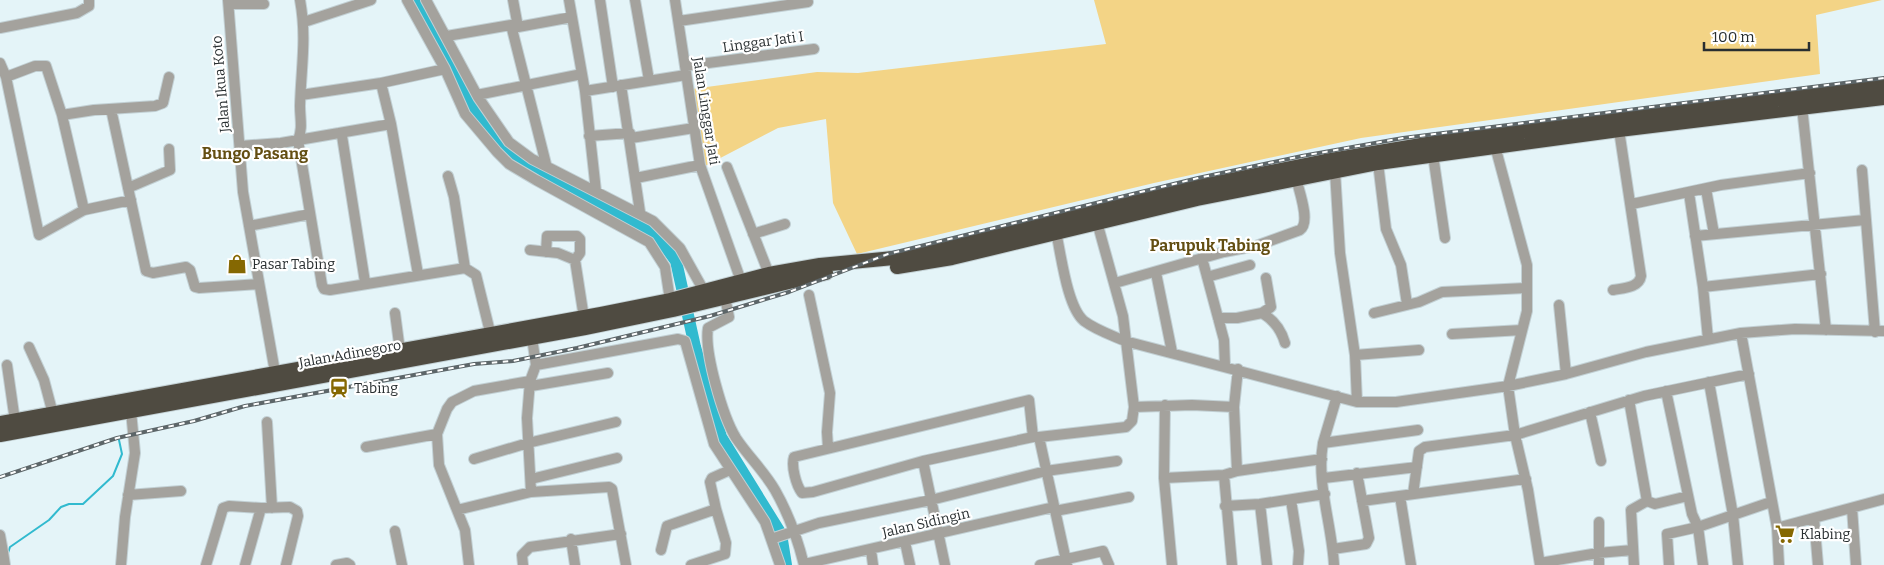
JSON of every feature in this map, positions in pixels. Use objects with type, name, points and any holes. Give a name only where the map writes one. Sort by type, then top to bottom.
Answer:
[{"type":"highway","points":[[1720,112],[1802,108],[1879,93]]},
{"type":"highway","points":[[703,295],[726,297],[822,273],[904,262],[1325,161],[1879,93]]},
{"type":"highway","points":[[703,295],[742,281],[769,274],[820,265],[952,258],[1097,222],[1197,193],[1433,155],[1446,147],[1495,146],[1619,130],[1695,115]]},
{"type":"highway","name":"Jalan Adinegoro","points":[[0,423],[400,351],[492,340],[532,338],[585,323],[703,295]]},
{"type":"highway","name":"Jalan Adinegoro","points":[[0,435],[585,323]]},
{"type":"street","points":[[0,28],[77,13],[89,6],[90,0]]},
{"type":"street","points":[[300,0],[304,22],[305,53],[301,95],[302,126],[298,140],[324,289],[465,268],[476,275],[492,340]]},
{"type":"street","points":[[304,22],[372,0]]},
{"type":"street","points":[[407,0],[445,70],[466,114],[509,164],[649,242],[665,267],[671,303]]},
{"type":"street","points":[[426,0],[447,36],[476,95],[514,147],[596,191],[640,212],[670,236],[680,248],[703,295]]},
{"type":"street","points":[[513,0],[514,26],[546,164]]},
{"type":"street","points":[[568,0],[585,91],[596,191]]},
{"type":"street","points":[[600,0],[617,86],[630,135],[640,212]]},
{"type":"street","points":[[635,0],[649,80]]},
{"type":"street","name":"Jalan Linggar Jati","points":[[675,0],[700,165],[742,281]]},
{"type":"street","points":[[228,2],[264,4]]},
{"type":"street","name":"Jalan Ikua Koto","points":[[228,2],[243,192],[275,372]]},
{"type":"street","points":[[678,21],[808,2]]},
{"type":"street","points":[[447,36],[572,17]]},
{"type":"street","name":"Linggar Jati I","points":[[585,91],[649,80],[686,70],[814,49]]},
{"type":"street","points":[[84,210],[62,115],[46,66],[2,72],[39,234],[84,210],[131,200]]},
{"type":"street","points":[[301,95],[445,70]]},
{"type":"street","points":[[476,95],[582,74]]},
{"type":"street","points":[[62,115],[155,106],[163,103],[169,77]]},
{"type":"street","points":[[381,82],[391,124],[418,274]]},
{"type":"street","points":[[1802,108],[1826,330]]},
{"type":"street","points":[[111,109],[144,266],[148,272],[186,267],[190,270],[195,287],[200,288],[259,284]]},
{"type":"street","points":[[240,146],[298,140],[391,124]]},
{"type":"street","points":[[589,136],[630,135],[694,128]]},
{"type":"street","points":[[1613,290],[1634,286],[1641,278],[1632,204],[1619,130]]},
{"type":"street","points":[[339,133],[342,136],[365,282]]},
{"type":"street","points":[[1495,146],[1527,265],[1527,311],[1508,386],[1515,435],[1526,479],[1540,564],[1598,553],[1633,550]]},
{"type":"street","points":[[128,188],[170,170],[169,149]]},
{"type":"street","points":[[1433,155],[1445,238]]},
{"type":"street","points":[[1378,163],[1386,229],[1401,265],[1407,304]]},
{"type":"street","points":[[636,178],[700,165]]},
{"type":"street","points":[[727,167],[769,274]]},
{"type":"street","points":[[1056,232],[1072,301],[1082,319],[1101,332],[1125,341],[1238,369],[1357,402],[1396,402],[1508,386],[1566,374],[1646,352],[1741,333],[1826,330],[1879,332],[1865,220],[1862,170]]},
{"type":"street","points":[[1335,171],[1340,253],[1355,355],[1357,402]]},
{"type":"street","points":[[1632,204],[1706,189],[1810,173]]},
{"type":"street","points":[[448,176],[454,198],[465,268]]},
{"type":"street","points":[[1114,283],[1156,273],[1202,258],[1261,245],[1303,228],[1306,217],[1296,178]]},
{"type":"street","points":[[1706,189],[1714,234]]},
{"type":"street","points":[[1689,193],[1703,287],[1708,339]]},
{"type":"street","points":[[249,226],[310,214]]},
{"type":"street","points":[[1695,236],[1865,220]]},
{"type":"street","points":[[1066,562],[1046,471],[1036,437],[1029,400],[792,458],[798,487],[802,492],[922,461],[1036,437],[1126,427],[1132,421],[1134,407],[1123,316],[1097,222]]},
{"type":"street","points":[[753,234],[785,224]]},
{"type":"street","points":[[546,252],[547,236],[576,236],[580,239],[581,250],[575,260],[585,323]]},
{"type":"street","points":[[530,250],[558,253],[575,260]]},
{"type":"street","points":[[1202,258],[1224,340],[1225,366]]},
{"type":"street","points":[[1207,277],[1250,266]]},
{"type":"street","points":[[1156,273],[1172,352]]},
{"type":"street","points":[[1703,287],[1821,274]]},
{"type":"street","points":[[1218,318],[1236,318],[1262,312],[1271,307],[1266,278]]},
{"type":"street","points":[[1374,312],[1419,302],[1442,292],[1526,288]]},
{"type":"street","points":[[809,294],[830,393],[827,426],[828,448]]},
{"type":"street","points":[[726,297],[729,318],[711,324],[708,328],[708,354],[735,437],[775,490],[804,565]]},
{"type":"street","points":[[1559,305],[1566,374]]},
{"type":"street","points":[[1262,312],[1271,318],[1282,332],[1285,343]]},
{"type":"street","points":[[395,313],[400,351]]},
{"type":"street","points":[[1452,334],[1522,330]]},
{"type":"street","points":[[1741,333],[1777,528],[1779,565]]},
{"type":"street","points":[[531,492],[527,412],[530,383],[536,365],[532,338]]},
{"type":"street","points":[[536,365],[678,339],[684,341],[714,444],[765,522],[773,539],[780,565]]},
{"type":"street","points":[[29,347],[44,380],[53,414]]},
{"type":"street","points":[[1355,355],[1419,350]]},
{"type":"street","points":[[7,365],[15,421]]},
{"type":"street","points":[[1237,471],[1234,407],[1238,369]]},
{"type":"street","points":[[469,565],[465,530],[439,465],[437,434],[447,409],[452,402],[474,391],[608,373]]},
{"type":"street","points":[[1413,494],[1419,451],[1425,447],[1515,435],[1629,400],[1749,374]]},
{"type":"street","points":[[1709,382],[1733,515],[1738,565]]},
{"type":"street","points":[[1666,391],[1692,514],[1698,527],[1703,565]]},
{"type":"street","points":[[1334,565],[1334,549],[1325,494],[1322,459],[1323,443],[1337,396]]},
{"type":"street","points":[[1629,400],[1647,502]]},
{"type":"street","points":[[1134,407],[1164,405],[1234,407]]},
{"type":"street","points":[[1164,405],[1164,478],[1172,565]]},
{"type":"street","points":[[121,565],[128,495],[135,453],[131,411]]},
{"type":"street","points":[[1590,412],[1601,461]]},
{"type":"street","points":[[266,422],[272,508]]},
{"type":"street","points":[[474,459],[528,443],[616,422]]},
{"type":"street","points":[[1323,443],[1418,430]]},
{"type":"street","points":[[366,447],[437,434]]},
{"type":"street","points":[[531,479],[617,458]]},
{"type":"street","points":[[1164,478],[1224,475],[1237,471],[1322,459]]},
{"type":"street","points":[[922,461],[940,535],[945,565]]},
{"type":"street","points":[[773,539],[819,523],[931,500],[1046,471],[1117,461]]},
{"type":"street","points":[[1324,478],[1417,467]]},
{"type":"street","points":[[691,565],[725,554],[726,543],[710,482],[712,478],[730,470]]},
{"type":"street","points":[[1334,549],[1366,544],[1368,541],[1357,473]]},
{"type":"street","points":[[1224,475],[1225,506],[1232,565]]},
{"type":"street","points":[[1362,501],[1526,479]]},
{"type":"street","points":[[457,510],[531,492],[609,487],[612,489],[626,565]]},
{"type":"street","points":[[128,495],[181,491]]},
{"type":"street","points":[[1225,506],[1260,504],[1325,494]]},
{"type":"street","points":[[1400,496],[1411,565]]},
{"type":"street","points":[[1634,565],[1631,510],[1647,502],[1655,504],[1688,496]]},
{"type":"street","name":"Jalan Sidingin","points":[[804,565],[1054,509],[1129,497]]},
{"type":"street","points":[[1777,528],[1884,499]]},
{"type":"street","points":[[1291,500],[1299,551],[1298,565]]},
{"type":"street","points":[[1669,565],[1667,534],[1698,527],[1771,502]]},
{"type":"street","points":[[1260,504],[1267,565]]},
{"type":"street","points":[[206,565],[223,508],[229,506],[290,507],[297,511],[298,516],[286,565]]},
{"type":"street","points":[[245,565],[261,508]]},
{"type":"street","points":[[1852,508],[1856,565]]},
{"type":"street","points":[[660,550],[667,526],[716,509]]},
{"type":"street","points":[[1814,518],[1818,565]]},
{"type":"street","points":[[1599,565],[1600,522]]},
{"type":"street","points":[[395,531],[402,565]]},
{"type":"street","points":[[524,565],[522,555],[530,547],[571,539],[621,534]]},
{"type":"street","points":[[0,535],[1,552],[5,565]]},
{"type":"street","points":[[571,539],[575,565]]},
{"type":"street","points":[[905,542],[910,565]]},
{"type":"street","points":[[871,550],[873,565]]},
{"type":"street","points":[[1040,565],[1066,562],[1103,551],[1109,565]]},
{"type":"street","points":[[336,565],[348,563],[350,565]]},
{"type":"shaded area","points":[[1094,0],[1882,0],[1816,15],[1820,74],[1361,138],[1154,183],[857,254],[833,203],[826,119],[778,128],[705,166],[692,89],[817,72],[858,73],[1106,44]]},
{"type":"waterway","points":[[415,0],[472,106],[496,144],[536,173],[648,229],[659,238],[676,261],[695,347],[721,437],[781,534],[786,565]]},
{"type":"waterway","points":[[8,553],[10,547],[49,520],[61,507],[69,504],[83,504],[113,476],[122,454],[119,440]]},
{"type":"railway","points":[[0,477],[117,438],[194,421],[245,406],[474,364],[513,361],[577,348],[710,316],[789,292],[888,254],[1198,178],[1302,156],[1403,138],[1884,78]]},
{"type":"place","name":"Pasar Tabing","points":[[237,264]]},
{"type":"place","name":"Tabing","points":[[339,388]]},
{"type":"place","name":"Klabing","points":[[1785,534]]},
{"type":"district","name":"Bungo Pasang","points":[[255,153]]},
{"type":"district","name":"Parupuk Tabing","points":[[1210,245]]}]
